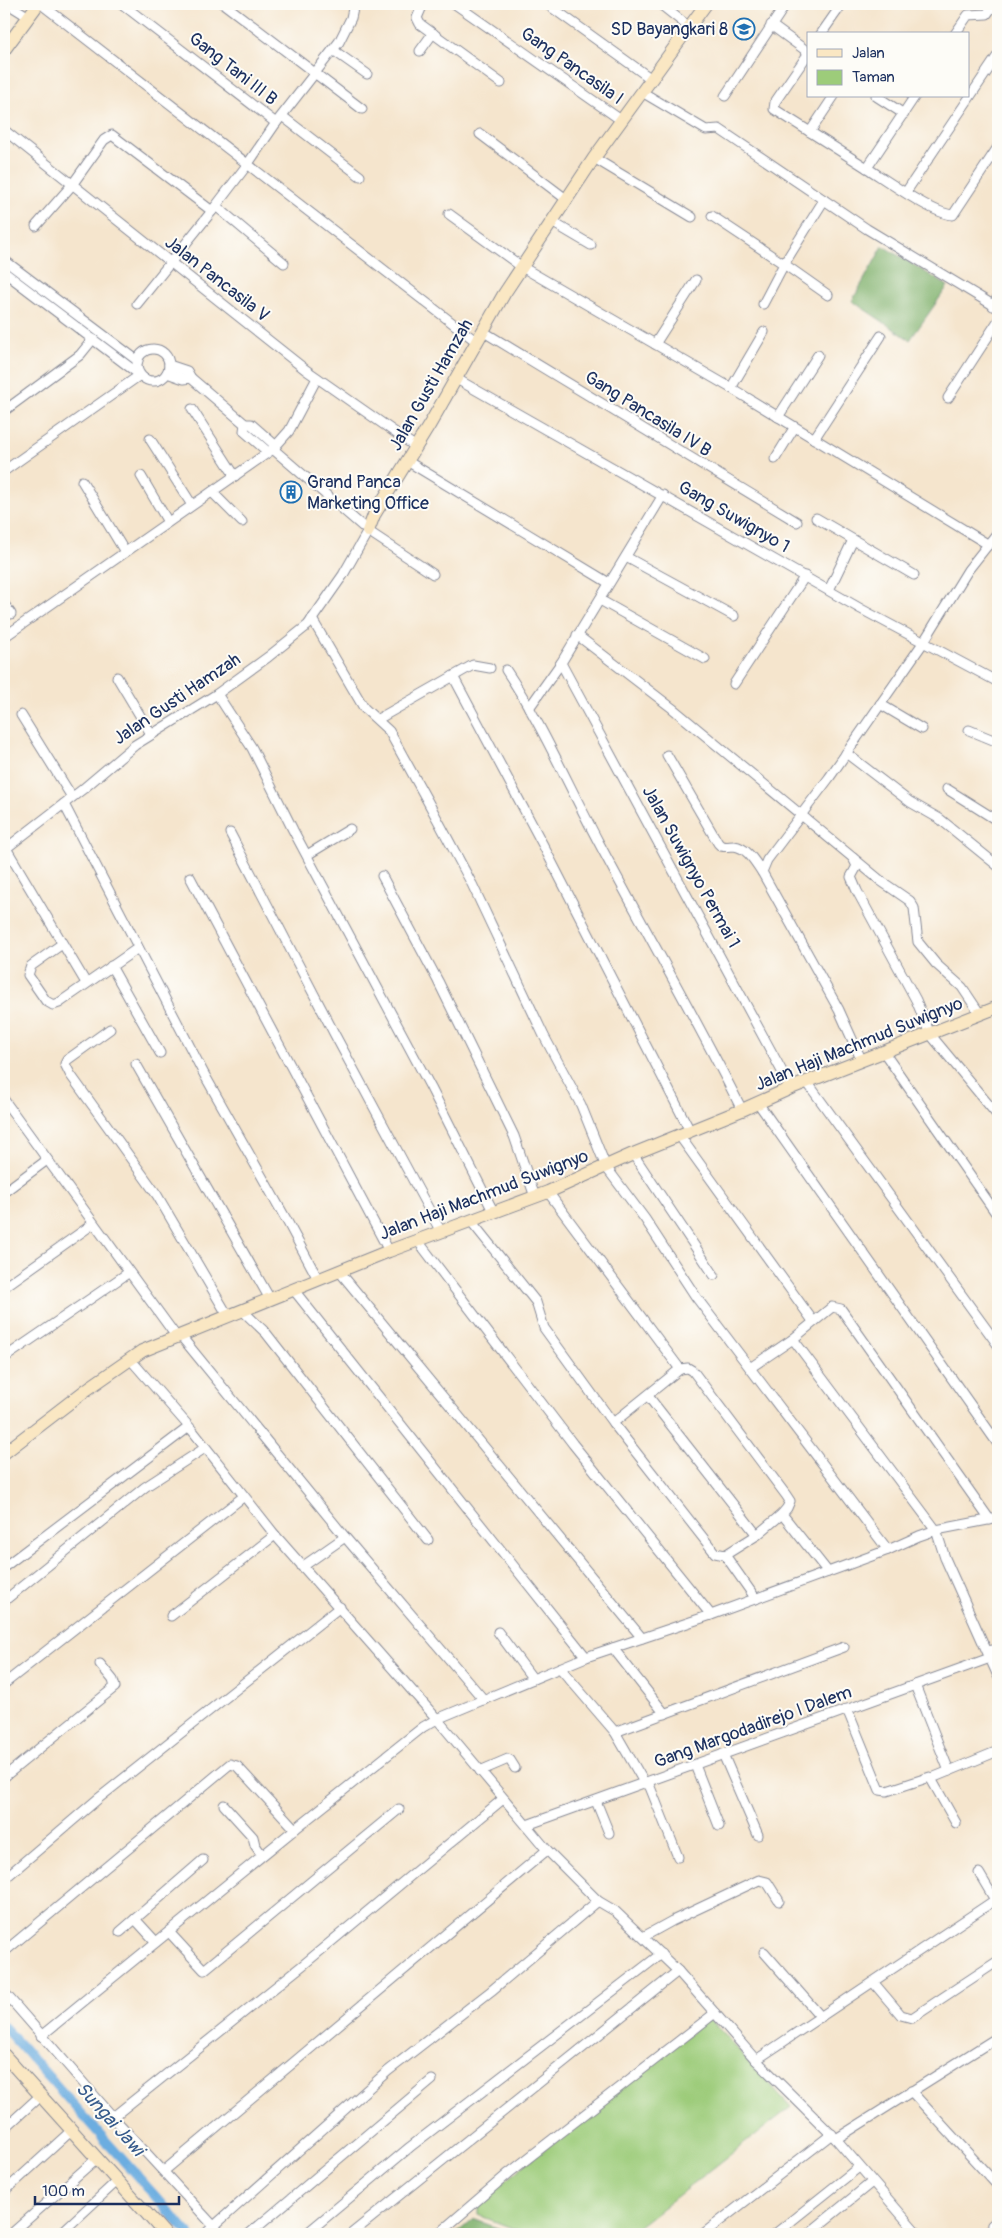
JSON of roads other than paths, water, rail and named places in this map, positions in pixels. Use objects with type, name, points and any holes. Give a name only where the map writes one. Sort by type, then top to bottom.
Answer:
[{"type":"street","points":[[8,4],[29,18]]},
{"type":"street","points":[[4,50],[40,4]]},
{"type":"street","name":"Gang Pancasila IV B","points":[[40,4],[247,165],[480,337],[606,408],[796,522]]},
{"type":"street","name":"Gang Tani III B","points":[[122,4],[279,120],[360,176]]},
{"type":"street","points":[[224,4],[362,109]]},
{"type":"street","points":[[137,304],[214,209],[332,50],[351,18],[354,4]]},
{"type":"street","points":[[423,4],[417,20],[501,83]]},
{"type":"street","name":"Gang Pancasila I","points":[[455,4],[620,120]]},
{"type":"street","points":[[548,4],[650,78]]},
{"type":"street","points":[[660,4],[689,27]]},
{"type":"street","name":"Jalan Gusti Hamzah","points":[[5,849],[64,804],[135,744],[217,694],[308,625],[339,583],[368,532],[374,515],[416,447],[504,294],[620,120],[706,4]]},
{"type":"street","points":[[725,96],[786,4]]},
{"type":"street","points":[[822,32],[842,4]]},
{"type":"street","points":[[956,32],[968,15],[987,14],[994,4]]},
{"type":"street","points":[[771,25],[807,52]]},
{"type":"street","points":[[420,52],[433,33]]},
{"type":"street","points":[[332,50],[367,74]]},
{"type":"street","points":[[807,55],[774,105],[777,111],[939,211],[953,215],[998,147]]},
{"type":"street","points":[[970,97],[998,55]]},
{"type":"street","points":[[642,92],[706,130],[719,129],[867,229],[996,307],[998,297]]},
{"type":"street","points":[[810,132],[833,98]]},
{"type":"street","points":[[879,98],[904,114]]},
{"type":"street","points":[[868,168],[914,98]]},
{"type":"street","points":[[906,192],[969,98]]},
{"type":"street","name":"Jalan Pancasila V","points":[[4,130],[317,378],[416,447]]},
{"type":"street","points":[[480,134],[566,200]]},
{"type":"street","points":[[36,226],[72,185],[104,140],[112,135],[214,209],[284,263]]},
{"type":"street","points":[[594,158],[692,217]]},
{"type":"street","points":[[763,304],[784,264],[824,200]]},
{"type":"street","points":[[449,214],[522,267],[731,388],[988,545]]},
{"type":"street","points":[[712,216],[828,295]]},
{"type":"street","points":[[552,222],[591,245]]},
{"type":"street","points":[[4,260],[93,339],[140,375],[148,380],[156,381],[168,369]]},
{"type":"street","points":[[4,272],[138,361]]},
{"type":"street","points":[[655,344],[696,280]]},
{"type":"street","points":[[948,398],[998,321]]},
{"type":"street","points":[[731,388],[764,332]]},
{"type":"street","points":[[814,439],[881,336]]},
{"type":"street","points":[[4,411],[80,355],[93,339]]},
{"type":"street","points":[[140,375],[137,366],[142,353],[155,349],[163,353],[168,369]]},
{"type":"street","points":[[778,417],[818,356]]},
{"type":"street","points":[[168,369],[187,371],[191,378],[244,424],[252,424],[272,449],[368,532],[433,574]]},
{"type":"street","points":[[4,471],[140,375]]},
{"type":"street","points":[[4,637],[272,449],[289,431],[317,378]]},
{"type":"street","name":"Gang Suwignyo 1","points":[[455,378],[923,643],[998,682]]},
{"type":"street","points":[[192,409],[235,476]]},
{"type":"street","points":[[775,458],[794,428]]},
{"type":"street","points":[[150,439],[192,506]]},
{"type":"street","points":[[407,461],[609,584]]},
{"type":"street","points":[[141,476],[168,522]]},
{"type":"street","points":[[82,481],[125,552]]},
{"type":"street","points":[[212,492],[242,522]]},
{"type":"street","points":[[529,708],[561,663],[663,495]]},
{"type":"street","points":[[816,518],[914,575]]},
{"type":"street","points":[[762,872],[768,860],[802,816],[923,643],[968,570],[998,532]]},
{"type":"street","points":[[829,590],[853,540]]},
{"type":"street","points":[[626,557],[734,616]]},
{"type":"street","points":[[734,684],[805,576]]},
{"type":"street","points":[[600,600],[705,659]]},
{"type":"street","points":[[4,604],[11,614]]},
{"type":"street","points":[[312,619],[364,708],[389,731],[472,884],[544,1036],[581,1105],[606,1167],[645,1219],[696,1296],[888,1550]]},
{"type":"street","points":[[577,635],[672,708],[853,858],[910,901],[914,908],[918,942],[936,964],[962,987],[980,1014]]},
{"type":"street","name":"Jalan Suwignyo Permai 1","points":[[561,663],[791,1088]]},
{"type":"street","points":[[378,719],[473,665],[490,668]]},
{"type":"street","points":[[506,670],[529,708],[742,1110]]},
{"type":"street","points":[[453,676],[543,845],[684,1133],[813,1321]]},
{"type":"street","points":[[117,678],[151,734]]},
{"type":"street","points":[[217,694],[252,748],[493,1211]]},
{"type":"street","points":[[880,704],[922,729]]},
{"type":"street","points":[[21,715],[72,797]]},
{"type":"street","points":[[969,730],[998,742]]},
{"type":"street","points":[[846,753],[910,802],[940,819],[998,866]]},
{"type":"street","points":[[667,755],[718,843],[721,846],[734,846],[743,850],[750,855],[762,872],[840,1010],[861,1059]]},
{"type":"street","points":[[947,788],[998,821]]},
{"type":"street","points":[[64,804],[204,1074],[318,1279]]},
{"type":"street","points":[[307,855],[350,829]]},
{"type":"street","points":[[230,833],[334,1035],[441,1232]]},
{"type":"street","points":[[5,849],[86,983]]},
{"type":"street","points":[[853,858],[858,866],[851,877],[857,891],[911,992],[930,1034],[998,1116]]},
{"type":"street","points":[[382,876],[438,981],[514,1136],[535,1196]]},
{"type":"street","points":[[190,877],[389,1250]]},
{"type":"street","points":[[62,944],[31,966],[28,976],[46,1001],[53,1005],[59,1003],[138,948]]},
{"type":"street","points":[[111,966],[160,1053]]},
{"type":"street","name":"Jalan Haji Machmud Suwignyo","points":[[4,1453],[86,1390],[142,1351],[389,1250],[548,1192],[633,1154],[861,1059],[998,1007]]},
{"type":"street","points":[[110,1029],[67,1060],[65,1064],[70,1074],[157,1195],[228,1316]]},
{"type":"street","points":[[883,1051],[998,1216]]},
{"type":"street","points":[[136,1064],[270,1299]]},
{"type":"street","points":[[807,1082],[998,1345]]},
{"type":"street","points":[[4,1100],[128,1273],[345,1537],[484,1700]]},
{"type":"street","points":[[758,1103],[998,1444]]},
{"type":"street","points":[[633,1154],[714,1276]]},
{"type":"street","points":[[4,1192],[47,1160]]},
{"type":"street","points":[[548,1192],[680,1369]]},
{"type":"street","points":[[471,1221],[536,1302],[544,1328],[613,1423],[715,1553],[726,1556],[756,1599]]},
{"type":"street","points":[[4,1287],[93,1224]]},
{"type":"street","points":[[418,1241],[573,1444],[711,1615]]},
{"type":"street","points":[[339,1271],[642,1638]]},
{"type":"street","points":[[4,1358],[128,1273]]},
{"type":"street","points":[[293,1289],[586,1657]]},
{"type":"street","points":[[41,2036],[295,1828],[423,1727],[437,1719],[586,1657],[756,1599],[936,1530],[994,1519],[842,1309],[832,1307],[793,1338],[750,1368]]},
{"type":"street","points":[[243,1311],[266,1333],[428,1540]]},
{"type":"street","points":[[793,1338],[936,1530],[945,1558],[998,1676]]},
{"type":"street","points":[[131,1360],[189,1427],[243,1497],[302,1567],[340,1607],[437,1719],[547,1850],[598,1901],[615,1911],[678,1971],[756,2060],[834,2137],[914,2233]]},
{"type":"street","points":[[613,1423],[680,1369],[688,1368],[693,1371],[790,1502],[782,1514],[757,1535],[726,1556]]},
{"type":"street","points":[[648,1396],[757,1535]]},
{"type":"street","points":[[4,1567],[189,1427]]},
{"type":"street","points":[[4,1601],[145,1487],[205,1448]]},
{"type":"street","points":[[4,1684],[243,1497]]},
{"type":"street","points":[[782,1514],[828,1572]]},
{"type":"street","points":[[171,1616],[275,1535]]},
{"type":"street","points":[[302,1567],[345,1537]]},
{"type":"street","points":[[4,1879],[99,1798],[340,1607]]},
{"type":"street","points":[[498,1632],[533,1679]]},
{"type":"street","points":[[615,1732],[844,1647]]},
{"type":"street","points":[[613,1648],[665,1714]]},
{"type":"street","name":"Gang Margodadirejo I Dalem","points":[[527,1824],[596,1801],[915,1685],[998,1649]]},
{"type":"street","points":[[4,1777],[115,1686],[114,1680],[100,1664]]},
{"type":"street","points":[[560,1668],[615,1732],[646,1783],[678,1857]]},
{"type":"street","points":[[915,1685],[949,1771]]},
{"type":"street","points":[[847,1710],[880,1790],[887,1792],[926,1776],[932,1778],[998,1752]]},
{"type":"street","points":[[723,1754],[758,1835]]},
{"type":"street","points":[[480,1771],[508,1759],[514,1768]]},
{"type":"street","points":[[4,1952],[230,1764],[237,1766],[295,1828]]},
{"type":"street","points":[[695,1765],[719,1826]]},
{"type":"street","points":[[932,1778],[956,1823]]},
{"type":"street","points":[[114,2117],[303,1965],[503,1798]]},
{"type":"street","points":[[596,1801],[609,1833]]},
{"type":"street","points":[[224,1804],[252,1837],[262,1855]]},
{"type":"street","points":[[169,1932],[204,1970],[400,1809]]},
{"type":"street","points":[[164,2170],[547,1850]]},
{"type":"street","points":[[120,1932],[203,1860]]},
{"type":"street","points":[[756,2060],[997,1901],[979,1873]]},
{"type":"street","points":[[643,1938],[672,1921],[759,1880],[767,1882],[779,1901]]},
{"type":"street","points":[[209,2229],[388,2071],[491,1991],[598,1901]]},
{"type":"street","points":[[136,1918],[156,1942]]},
{"type":"street","points":[[764,1952],[821,2016]]},
{"type":"street","points":[[306,2234],[410,2147],[661,1954]]},
{"type":"street","points":[[873,1982],[901,2015],[912,2018],[998,1961]]},
{"type":"street","points":[[351,2234],[678,1971]]},
{"type":"street","points":[[4,1992],[41,2036],[164,2170],[209,2229],[221,2234]]},
{"type":"street","points":[[438,2234],[509,2173],[715,2013]]},
{"type":"street","points":[[703,2234],[834,2137],[998,2038]]},
{"type":"street","points":[[6,2061],[40,2096],[158,2232]]},
{"type":"street","points":[[249,2234],[432,2080]]},
{"type":"street","points":[[911,2091],[998,2186]]},
{"type":"street","points":[[4,2129],[40,2096]]},
{"type":"street","points":[[4,2192],[71,2131]]},
{"type":"street","points":[[11,2234],[96,2159]]},
{"type":"street","points":[[775,2234],[859,2167]]},
{"type":"street","points":[[60,2234],[116,2182]]},
{"type":"street","points":[[808,2234],[872,2182]]},
{"type":"street","points":[[998,2220],[992,2225],[998,2234]]},
{"type":"waterway","name":"Sungai Jawi","points":[[4,2027],[189,2234]]},
{"type":"place","name":"SD Bayangkari 8","points":[[744,29]]},
{"type":"place","name":"Grand Panca Marketing Office","points":[[291,492]]}]
